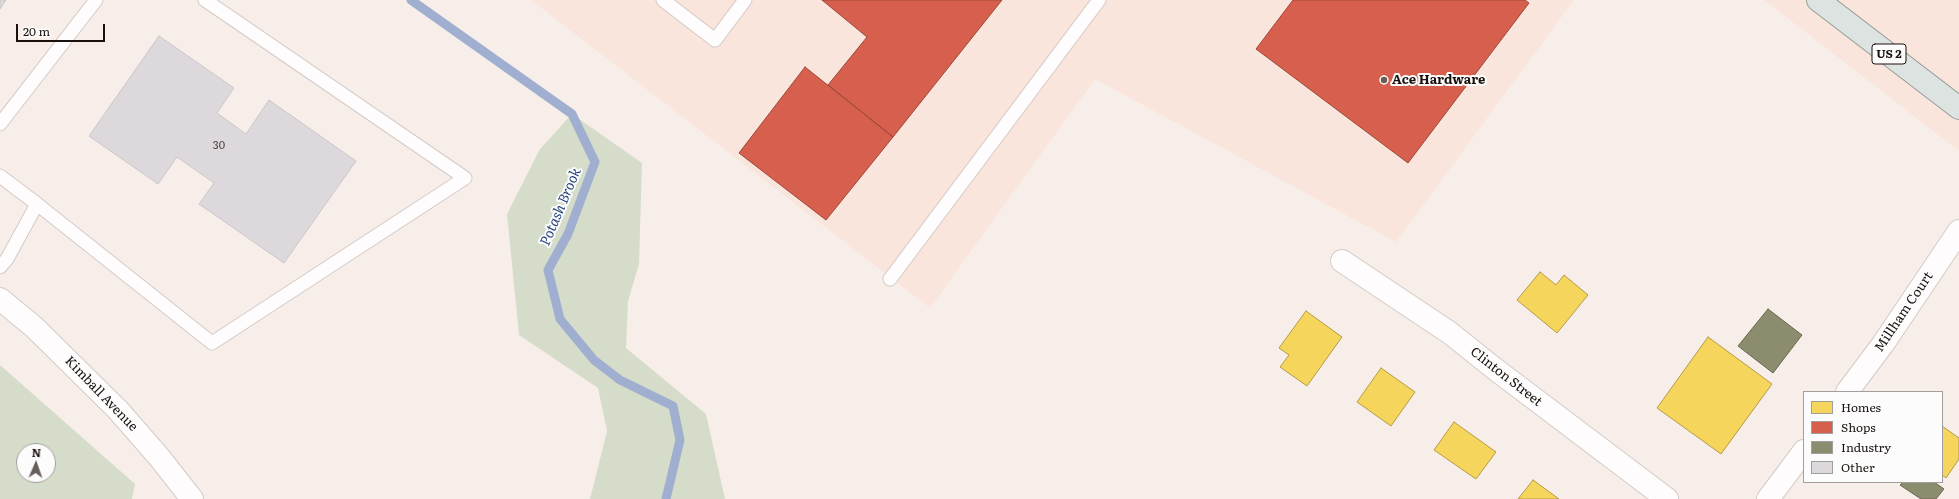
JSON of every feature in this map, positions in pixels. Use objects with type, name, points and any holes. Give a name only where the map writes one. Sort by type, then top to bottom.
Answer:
[{"type":"main road","name":"US 2","points":[[1818,0],[1959,108]]},
{"type":"street","name":"Millham Court","points":[[1848,391],[1883,344],[1959,231]]},
{"type":"street","name":"Clinton Street","points":[[1342,261],[1450,333],[1495,370],[1667,499]]},
{"type":"street","name":"Kimball Avenue","points":[[0,299],[34,327],[118,410],[160,458],[192,499]]},
{"type":"street","points":[[1768,499],[1803,452]]},
{"type":"lane","points":[[0,124],[96,0]]},
{"type":"lane","points":[[0,176],[212,344],[465,178],[205,0]]},
{"type":"lane","points":[[663,0],[715,40],[746,0]]},
{"type":"lane","points":[[890,278],[1099,0]]},
{"type":"lane","points":[[0,267],[7,259],[37,204]]},
{"type":"shaded area","points":[[531,0],[1574,0],[1396,242],[1095,79],[930,308]]},
{"type":"shaded area","points":[[1764,0],[1959,0],[1959,151]]},
{"type":"green space","points":[[572,114],[642,163],[639,264],[628,301],[626,348],[706,414],[725,499],[590,499],[607,431],[598,388],[519,335],[507,214],[540,149]]},
{"type":"green space","points":[[0,365],[135,484],[132,499],[0,499]]},
{"type":"building: Homes","points":[[1540,272],[1556,285],[1564,275],[1588,295],[1557,333],[1517,300]]},
{"type":"building: Homes","points":[[1306,311],[1342,337],[1307,386],[1280,367],[1289,355],[1279,348]]},
{"type":"building: Homes","points":[[1708,337],[1772,384],[1721,454],[1657,408]]},
{"type":"building: Homes","points":[[1381,368],[1415,392],[1391,426],[1357,402]]},
{"type":"building: Homes","points":[[1454,422],[1496,452],[1476,479],[1434,450]]},
{"type":"building: Homes","points":[[1943,427],[1959,438],[1959,459],[1946,478],[1943,476]]},
{"type":"building: Homes","points":[[1533,480],[1559,499],[1518,499]]},
{"type":"building: Shops","points":[[822,0],[1002,0],[893,137],[828,85],[867,37]]},
{"type":"building: Shops","name":"Ace Hardware","points":[[1293,0],[1525,0],[1529,3],[1408,163],[1256,49]]},
{"type":"building: Shops","points":[[805,67],[893,137],[826,220],[739,153]]},
{"type":"building: Industry","points":[[1768,309],[1802,335],[1773,373],[1738,346]]},
{"type":"building: Industry","points":[[1902,483],[1935,483],[1944,489],[1936,499],[1921,499],[1900,485]]},
{"type":"building: Other","points":[[0,0],[6,0],[0,9]]},
{"type":"building: Other","points":[[159,36],[234,88],[217,113],[246,134],[269,100],[356,161],[284,263],[199,204],[214,183],[177,157],[158,184],[89,136]]},
{"type":"waterway","name":"Potash Brook","points":[[411,0],[572,114],[595,162],[568,234],[548,270],[560,319],[594,360],[620,380],[673,406],[680,440],[666,499]]},
{"type":"place","name":"Ace Hardware","points":[[1384,80]]}]
